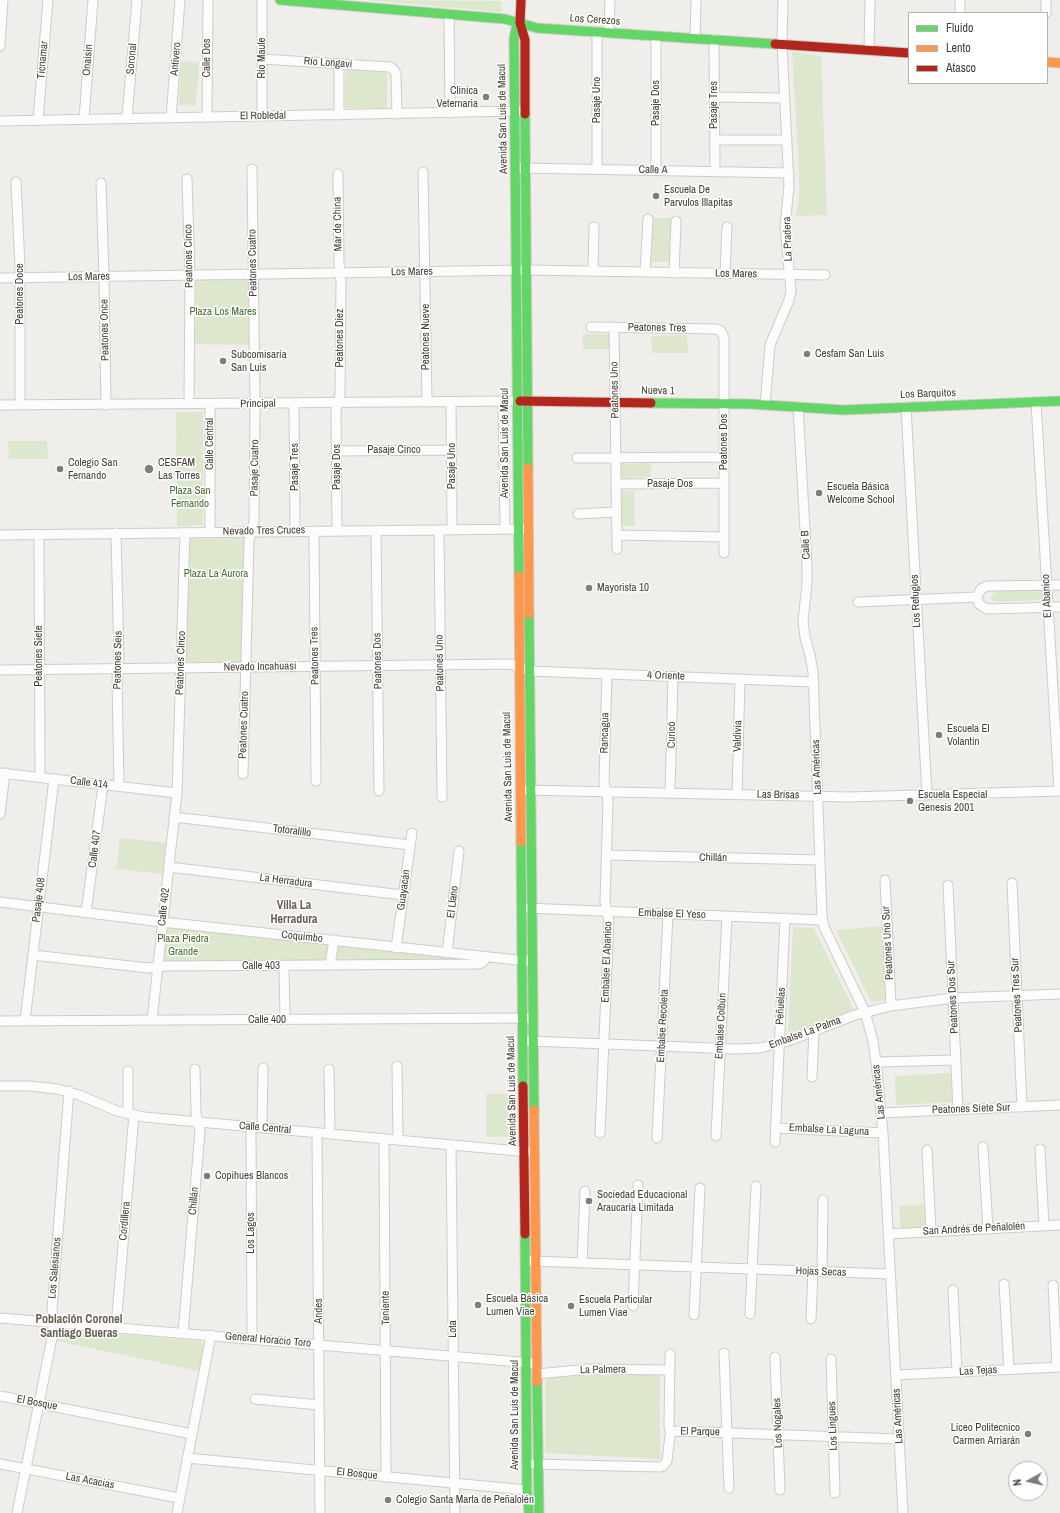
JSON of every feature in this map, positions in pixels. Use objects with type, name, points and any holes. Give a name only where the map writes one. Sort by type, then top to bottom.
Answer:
[{"type":"street","points":[[0,46],[4,0]]},
{"type":"street","name":"Ticnamar","points":[[38,120],[48,0]]},
{"type":"street","name":"Onaisin","points":[[84,119],[93,0]]},
{"type":"street","name":"Soronal","points":[[127,118],[137,0]]},
{"type":"street","name":"Antivero","points":[[171,118],[180,0]]},
{"type":"street","name":"Calle Dos","points":[[207,117],[208,0]]},
{"type":"street","name":"Río Maule","points":[[262,0],[262,116]]},
{"type":"street","name":"Los Cerezos","points":[[280,0],[505,19],[520,22],[532,27],[908,53]]},
{"type":"street","name":"Avenida San Luis de Macul","points":[[521,0],[520,22],[525,40],[528,402],[529,671],[521,908],[524,1018],[525,1261],[529,1513]]},
{"type":"street","points":[[609,32],[610,0]]},
{"type":"street","points":[[695,38],[696,0]]},
{"type":"street","name":"La Pradera","points":[[765,405],[770,345],[790,296],[786,226],[789,195],[789,173],[782,44],[783,0]]},
{"type":"street","points":[[869,50],[870,0]]},
{"type":"street","points":[[960,0],[960,12]]},
{"type":"street","points":[[1046,0],[1046,12]]},
{"type":"street","points":[[449,14],[450,113]]},
{"type":"street","name":"Avenida San Luis de Macul","points":[[520,22],[514,34],[516,112],[519,666],[531,908],[534,1041],[539,1513]]},
{"type":"street","name":"Pasaje Uno","points":[[597,32],[597,169]]},
{"type":"street","name":"Pasaje Dos","points":[[656,36],[656,170]]},
{"type":"street","name":"Pasaje Tres","points":[[714,40],[715,171]]},
{"type":"street","name":"Río Longaví","points":[[262,59],[387,67],[394,70],[396,77],[397,114]]},
{"type":"street","points":[[1048,62],[1060,63]]},
{"type":"street","points":[[339,64],[339,115]]},
{"type":"street","points":[[714,97],[785,98]]},
{"type":"street","name":"El Robledal","points":[[0,120],[526,111]]},
{"type":"street","points":[[715,140],[787,140]]},
{"type":"street","name":"Calle A","points":[[516,168],[789,173]]},
{"type":"street","name":"Peatones Cuatro","points":[[252,170],[255,404]]},
{"type":"street","name":"Peatones Nueve","points":[[423,172],[426,272],[427,402]]},
{"type":"street","name":"Mar de China","points":[[338,174],[340,274]]},
{"type":"street","name":"Peatones Cinco","points":[[187,179],[190,276],[189,404]]},
{"type":"street","name":"Peatones Doce","points":[[16,182],[20,278],[20,405]]},
{"type":"street","name":"Peatones Once","points":[[101,183],[106,405]]},
{"type":"street","points":[[645,272],[648,219]]},
{"type":"street","points":[[674,273],[676,221]]},
{"type":"street","points":[[593,271],[594,227]]},
{"type":"street","points":[[725,274],[727,227]]},
{"type":"street","name":"Los Mares","points":[[0,278],[527,270],[825,275]]},
{"type":"street","name":"Peatones Diez","points":[[338,403],[340,394],[340,274]]},
{"type":"street","name":"Peatones Tres","points":[[592,327],[716,329],[721,331]]},
{"type":"street","name":"Peatones Uno","points":[[614,327],[617,549]]},
{"type":"street","name":"Peatones Dos","points":[[721,331],[724,338],[724,553]]},
{"type":"street","name":"Nueva 1","points":[[517,401],[724,404],[798,407]]},
{"type":"street","name":"Principal","points":[[0,405],[294,404],[517,401]]},
{"type":"street","name":"Los Barquitos","points":[[798,407],[844,410],[1060,401]]},
{"type":"street","name":"Pasaje Uno","points":[[451,402],[452,530]]},
{"type":"street","points":[[503,402],[505,529]]},
{"type":"street","name":"El Abanico","points":[[1036,402],[1059,791]]},
{"type":"street","name":"Pasaje Dos","points":[[337,531],[336,410],[338,403]]},
{"type":"street","name":"Calle Central","points":[[210,404],[210,532]]},
{"type":"street","name":"Pasaje Cuatro","points":[[252,531],[254,521],[255,404]]},
{"type":"street","name":"Pasaje Tres","points":[[294,404],[295,531]]},
{"type":"street","name":"Calle B","points":[[798,407],[807,565],[807,584],[803,621],[805,637],[812,664],[814,682]]},
{"type":"street","name":"Los Refugios","points":[[906,407],[927,795]]},
{"type":"street","name":"Pasaje Cinco","points":[[337,451],[452,450]]},
{"type":"street","points":[[577,458],[724,457]]},
{"type":"street","name":"Pasaje Dos","points":[[616,484],[724,483]]},
{"type":"street","points":[[578,514],[616,512]]},
{"type":"street","name":"Nevado Tres Cruces","points":[[0,535],[528,529]]},
{"type":"street","name":"Peatones Dos","points":[[376,530],[379,792]]},
{"type":"street","name":"Peatones Uno","points":[[439,530],[442,797]]},
{"type":"street","name":"Peatones Cuatro","points":[[243,774],[249,541],[252,531]]},
{"type":"street","name":"Peatones Tres","points":[[314,531],[316,781]]},
{"type":"street","name":"Peatones Cinco","points":[[177,793],[185,532]]},
{"type":"street","name":"Peatones Seis","points":[[116,533],[118,786]]},
{"type":"street","name":"Peatones Siete","points":[[39,534],[40,777]]},
{"type":"street","points":[[617,535],[724,537]]},
{"type":"street","points":[[1060,584],[987,586],[981,589],[977,597],[979,604],[987,609],[1060,607]]},
{"type":"street","points":[[858,602],[977,597]]},
{"type":"street","name":"Nevado Incahuasi","points":[[0,670],[511,664],[519,666]]},
{"type":"street","name":"4 Oriente","points":[[519,666],[529,671],[814,682]]},
{"type":"street","name":"Rancagua","points":[[606,792],[604,782],[607,674]]},
{"type":"street","name":"Curicó","points":[[670,793],[673,676]]},
{"type":"street","name":"Valdivia","points":[[737,794],[740,679]]},
{"type":"street","name":"Las Américas","points":[[814,682],[822,920],[865,1012],[873,1041],[876,1062],[883,1133],[903,1513]]},
{"type":"street","points":[[0,814],[2,773]]},
{"type":"street","name":"Calle 414","points":[[2,773],[177,793]]},
{"type":"street","name":"Pasaje 408","points":[[25,1021],[54,779]]},
{"type":"street","name":"Calle 407","points":[[86,913],[103,785]]},
{"type":"street","name":"Las Brisas","points":[[525,790],[859,797],[1059,791]]},
{"type":"street","name":"Embalse El Abanico","points":[[600,1133],[609,921],[605,902],[608,802],[606,792]]},
{"type":"street","name":"Calle 402","points":[[152,1020],[177,793]]},
{"type":"street","name":"Totoralillo","points":[[174,817],[410,845]]},
{"type":"street","name":"Guayacán","points":[[396,948],[412,833]]},
{"type":"street","name":"El Llano","points":[[447,953],[459,851]]},
{"type":"street","name":"Chillán","points":[[606,855],[820,860]]},
{"type":"street","name":"La Herradura","points":[[169,867],[403,895]]},
{"type":"street","name":"Peatones Uno Sur","points":[[885,880],[891,1006]]},
{"type":"street","name":"Peatones Tres Sur","points":[[1012,883],[1022,1107]]},
{"type":"street","name":"Peatones Dos Sur","points":[[948,885],[958,1110]]},
{"type":"street","name":"Coquimbo","points":[[0,902],[396,948],[532,961]]},
{"type":"street","name":"Embalse El Yeso","points":[[521,908],[822,920]]},
{"type":"street","name":"Embalse Recoleta","points":[[657,1138],[668,914]]},
{"type":"street","name":"Embalse Colbún","points":[[716,1136],[727,916]]},
{"type":"street","name":"Peñuelas","points":[[775,1142],[785,918]]},
{"type":"street","points":[[330,965],[334,940]]},
{"type":"street","name":"Calle 403","points":[[33,955],[148,968],[165,966],[479,964],[483,962],[486,957]]},
{"type":"street","points":[[284,966],[285,1020]]},
{"type":"street","name":"Embalse La Palma","points":[[524,1041],[748,1050],[779,1044],[865,1012],[891,1006],[953,998],[1060,994]]},
{"type":"street","name":"Calle 400","points":[[0,1021],[533,1018]]},
{"type":"street","points":[[812,1077],[814,1031]]},
{"type":"street","points":[[876,1062],[956,1060]]},
{"type":"street","points":[[397,1066],[398,1140]]},
{"type":"street","points":[[262,1128],[263,1068]]},
{"type":"street","name":"Chillán","points":[[183,1333],[200,1131],[196,1113],[195,1069]]},
{"type":"street","points":[[329,1069],[330,1134]]},
{"type":"street","name":"Cordillera","points":[[116,1327],[131,1115],[128,1071]]},
{"type":"street","points":[[0,1086],[0,1096]]},
{"type":"street","name":"Calle Central","points":[[0,1086],[45,1087],[69,1091],[109,1109],[131,1115],[535,1152]]},
{"type":"street","name":"Los Salesianos","points":[[17,1513],[53,1333],[52,1310],[69,1091]]},
{"type":"street","name":"Peatones Siete Sur","points":[[881,1113],[1060,1105]]},
{"type":"street","name":"Los Lagos","points":[[251,1127],[252,1339]]},
{"type":"street","name":"Embalse La Laguna","points":[[775,1128],[883,1133]]},
{"type":"street","name":"Andes","points":[[318,1132],[320,1513]]},
{"type":"street","name":"Teniente","points":[[384,1139],[387,1351],[386,1477]]},
{"type":"street","name":"Lota","points":[[451,1145],[454,1513]]},
{"type":"street","points":[[983,1147],[988,1229]]},
{"type":"street","points":[[1040,1149],[1044,1226]]},
{"type":"street","points":[[927,1150],[931,1232]]},
{"type":"street","points":[[633,1306],[638,1185]]},
{"type":"street","points":[[750,1314],[756,1186]]},
{"type":"street","points":[[694,1315],[700,1188]]},
{"type":"street","points":[[582,1263],[585,1191]]},
{"type":"street","points":[[811,1319],[823,1200]]},
{"type":"street","name":"San Andrés de Peñalolén","points":[[888,1234],[1060,1225]]},
{"type":"street","name":"Hojas Secas","points":[[525,1261],[890,1274]]},
{"type":"street","points":[[1004,1284],[1009,1369]]},
{"type":"street","points":[[1053,1284],[1059,1367]]},
{"type":"street","points":[[953,1290],[957,1372]]},
{"type":"street","name":"General Horacio Toro","points":[[0,1318],[537,1363]]},
{"type":"street","points":[[176,1513],[211,1335]]},
{"type":"street","points":[[670,1354],[669,1426],[671,1434]]},
{"type":"street","points":[[724,1354],[729,1488]]},
{"type":"street","name":"Los Nogales","points":[[775,1357],[780,1490]]},
{"type":"street","name":"Los Lingues","points":[[831,1359],[835,1493]]},
{"type":"street","name":"Las Tejas","points":[[896,1375],[1059,1367]]},
{"type":"street","name":"La Palmera","points":[[537,1374],[589,1369],[670,1370]]},
{"type":"street","name":"El Bosque","points":[[0,1396],[192,1434]]},
{"type":"street","points":[[255,1399],[319,1405]]},
{"type":"street","name":"El Parque","points":[[528,1464],[660,1467],[667,1461],[669,1437],[677,1431],[899,1439]]},
{"type":"street","name":"El Bosque","points":[[187,1458],[528,1490]]},
{"type":"street","name":"Las Acacias","points":[[0,1464],[179,1498]]},
{"type":"green space","points":[[366,0],[501,1],[501,12]]},
{"type":"green space","points":[[792,52],[821,56],[827,215],[796,216],[799,199],[799,168]]},
{"type":"green space","points":[[181,61],[199,62],[196,106],[179,105]]},
{"type":"green space","points":[[346,70],[387,71],[387,108],[345,108]]},
{"type":"green space","points":[[652,218],[672,218],[672,262],[650,262]]},
{"type":"green space","name":"Plaza Los Mares","points":[[196,279],[251,279],[251,345],[195,344]]},
{"type":"green space","points":[[583,334],[609,334],[609,349],[583,349]]},
{"type":"green space","points":[[687,335],[688,353],[652,353],[651,336]]},
{"type":"green space","name":"Plaza San Fernando","points":[[176,412],[203,412],[203,525],[177,526]]},
{"type":"green space","points":[[8,441],[47,441],[48,459],[9,459]]},
{"type":"green space","points":[[651,463],[651,477],[621,478],[620,464]]},
{"type":"green space","points":[[621,491],[634,491],[635,526],[622,526]]},
{"type":"green space","name":"Plaza La Aurora","points":[[246,538],[241,662],[185,662],[188,539]]},
{"type":"green space","points":[[1043,589],[1044,600],[995,602],[990,598],[995,591]]},
{"type":"green space","points":[[120,838],[166,843],[162,874],[116,869]]},
{"type":"green space","name":"Plaza Piedra Grande","points":[[170,926],[383,951],[472,959],[462,962],[169,963],[164,958],[167,928]]},
{"type":"green space","points":[[883,926],[887,1000],[871,1002],[836,930]]},
{"type":"green space","points":[[793,927],[814,928],[854,1010],[788,1034]]},
{"type":"green space","points":[[951,1073],[952,1102],[896,1105],[895,1076]]},
{"type":"green space","points":[[486,1094],[509,1094],[509,1137],[486,1137]]},
{"type":"green space","points":[[928,1204],[929,1227],[901,1228],[899,1206]]},
{"type":"green space","points":[[60,1329],[200,1341],[205,1348],[199,1371],[57,1341]]},
{"type":"green space","points":[[660,1371],[660,1459],[545,1453],[546,1377],[587,1373]]},
{"type":"traffic: fast","points":[[280,0],[505,19],[537,28],[775,44]]},
{"type":"traffic: fast","points":[[519,576],[514,39],[516,29],[520,23]]},
{"type":"traffic: fast","points":[[525,114],[528,468]]},
{"type":"traffic: fast","points":[[651,403],[750,404],[844,410],[1060,401]]},
{"type":"traffic: fast","points":[[529,614],[534,1110]]},
{"type":"traffic: fast","points":[[521,842],[523,1086]]},
{"type":"traffic: fast","points":[[525,1234],[527,1490],[529,1513]]},
{"type":"traffic: fast","points":[[537,1382],[539,1513]]},
{"type":"traffic: slow","points":[[1048,62],[1060,63]]},
{"type":"traffic: slow","points":[[528,468],[529,614]]},
{"type":"traffic: slow","points":[[519,576],[521,842]]},
{"type":"traffic: slow","points":[[534,1110],[537,1382]]},
{"type":"traffic: jam","points":[[521,0],[520,23],[525,40],[525,114]]},
{"type":"traffic: jam","points":[[775,44],[908,53]]},
{"type":"traffic: jam","points":[[520,401],[651,403]]},
{"type":"traffic: jam","points":[[523,1086],[525,1234]]},
{"type":"place","name":"Clinica Veternaria","points":[[486,97]]},
{"type":"place","name":"Escuela De Parvulos Illapitas","points":[[656,196]]},
{"type":"place","name":"Cesfam San Luis","points":[[807,354]]},
{"type":"place","name":"Subcomisaría San Luis","points":[[223,361]]},
{"type":"place","name":"Colegio San Fernando","points":[[60,469]]},
{"type":"place","name":"CESFAM Las Torres","points":[[149,469]]},
{"type":"place","name":"Escuela Básica Welcome School","points":[[819,493]]},
{"type":"place","name":"Mayorista 10","points":[[589,588]]},
{"type":"place","name":"Escuela El Volantín","points":[[939,735]]},
{"type":"place","name":"Escuela Especial Genesis 2001","points":[[910,801]]},
{"type":"place","name":"Copihues Blancos","points":[[207,1176]]},
{"type":"place","name":"Sociedad Educacional Araucaria Limitada","points":[[589,1201]]},
{"type":"place","name":"Escuela Básica Lumen Viae","points":[[478,1305]]},
{"type":"place","name":"Escuela Particular Lumen Viae","points":[[571,1306]]},
{"type":"place","name":"Liceo Politecnico Carmen Arriarán","points":[[1028,1434]]},
{"type":"place","name":"Colegio Santa Marta de Peñalolén","points":[[388,1500]]},
{"type":"district","name":"Villa La Herradura","points":[[294,913]]},
{"type":"district","name":"Población Coronel Santiago Bueras","points":[[79,1327]]}]
